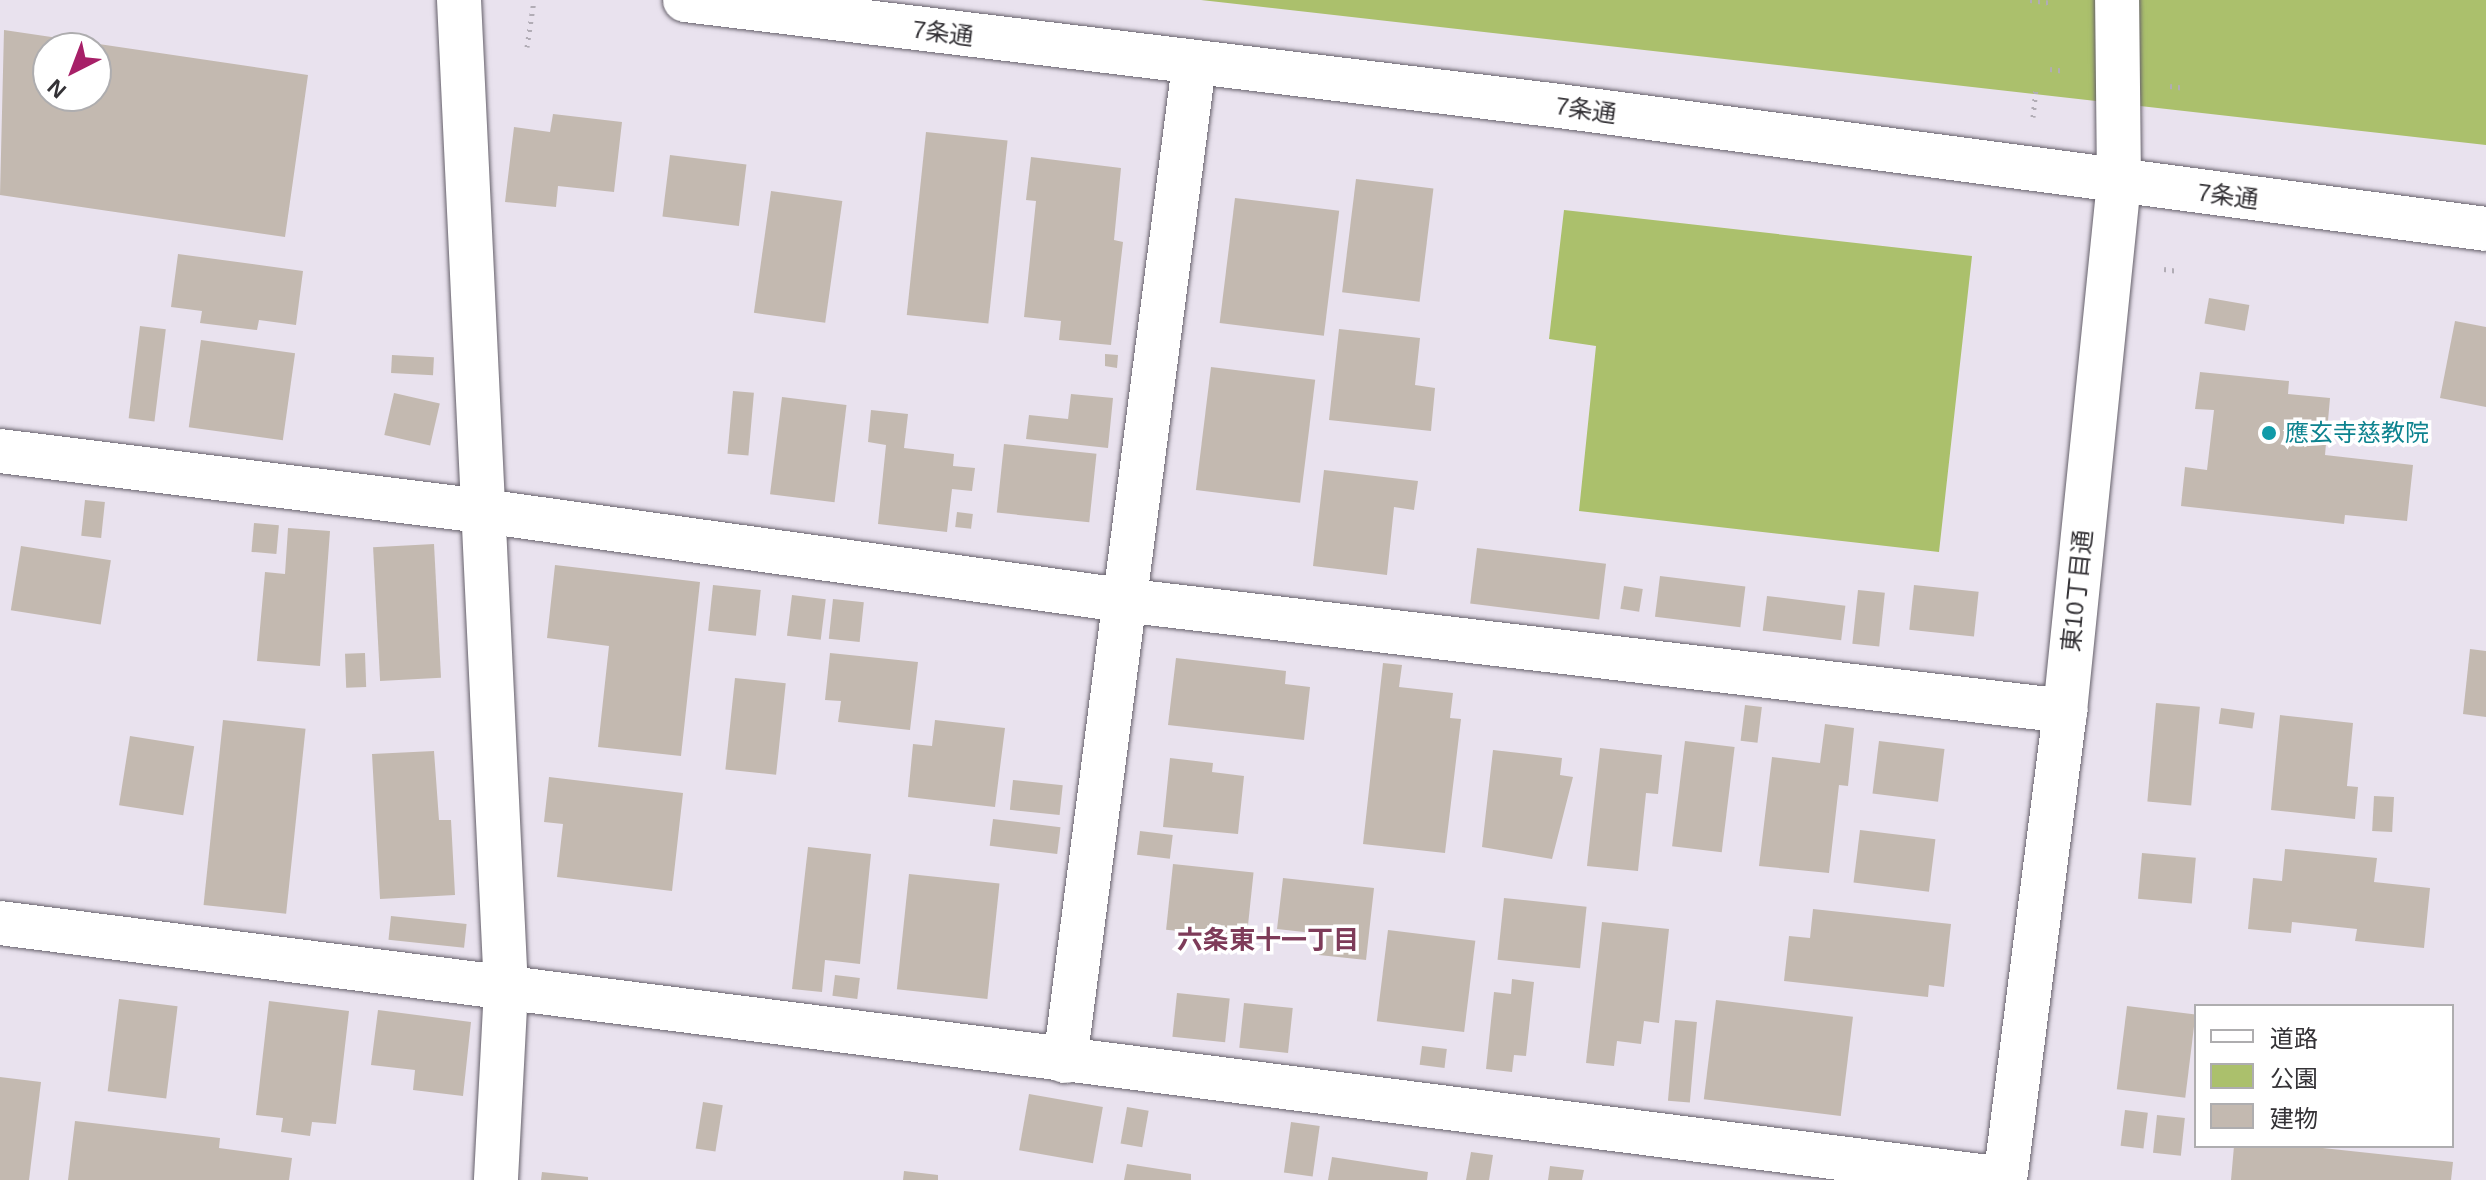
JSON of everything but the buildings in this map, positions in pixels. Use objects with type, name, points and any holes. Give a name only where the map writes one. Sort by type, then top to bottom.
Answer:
[{"type":"street","points":[[459,0],[506,988],[496,1180]]},
{"type":"street","name":"7条通","points":[[685,0],[1194,65],[1552,105],[2486,229]]},
{"type":"street","name":"東10丁目通","points":[[2005,1179],[2065,711],[2119,182],[2117,0]]},
{"type":"street","points":[[1065,1061],[1122,600],[1194,65]]},
{"type":"street","points":[[0,451],[483,511],[1122,600],[2065,711]]},
{"type":"street","points":[[0,923],[2005,1179]]},
{"type":"path","points":[[527,47],[534,0]]},
{"type":"path","points":[[2030,0],[2052,3]]},
{"type":"green space","points":[[1201,0],[2486,0],[2486,145]]},
{"type":"green space","points":[[1564,210],[1972,256],[1939,552],[1579,511],[1596,346],[1549,339]]},
{"type":"place","name":"應玄寺慈教院","points":[[2269,433]]},
{"type":"district","name":"六条東十一丁目","points":[[1268,941]]}]
